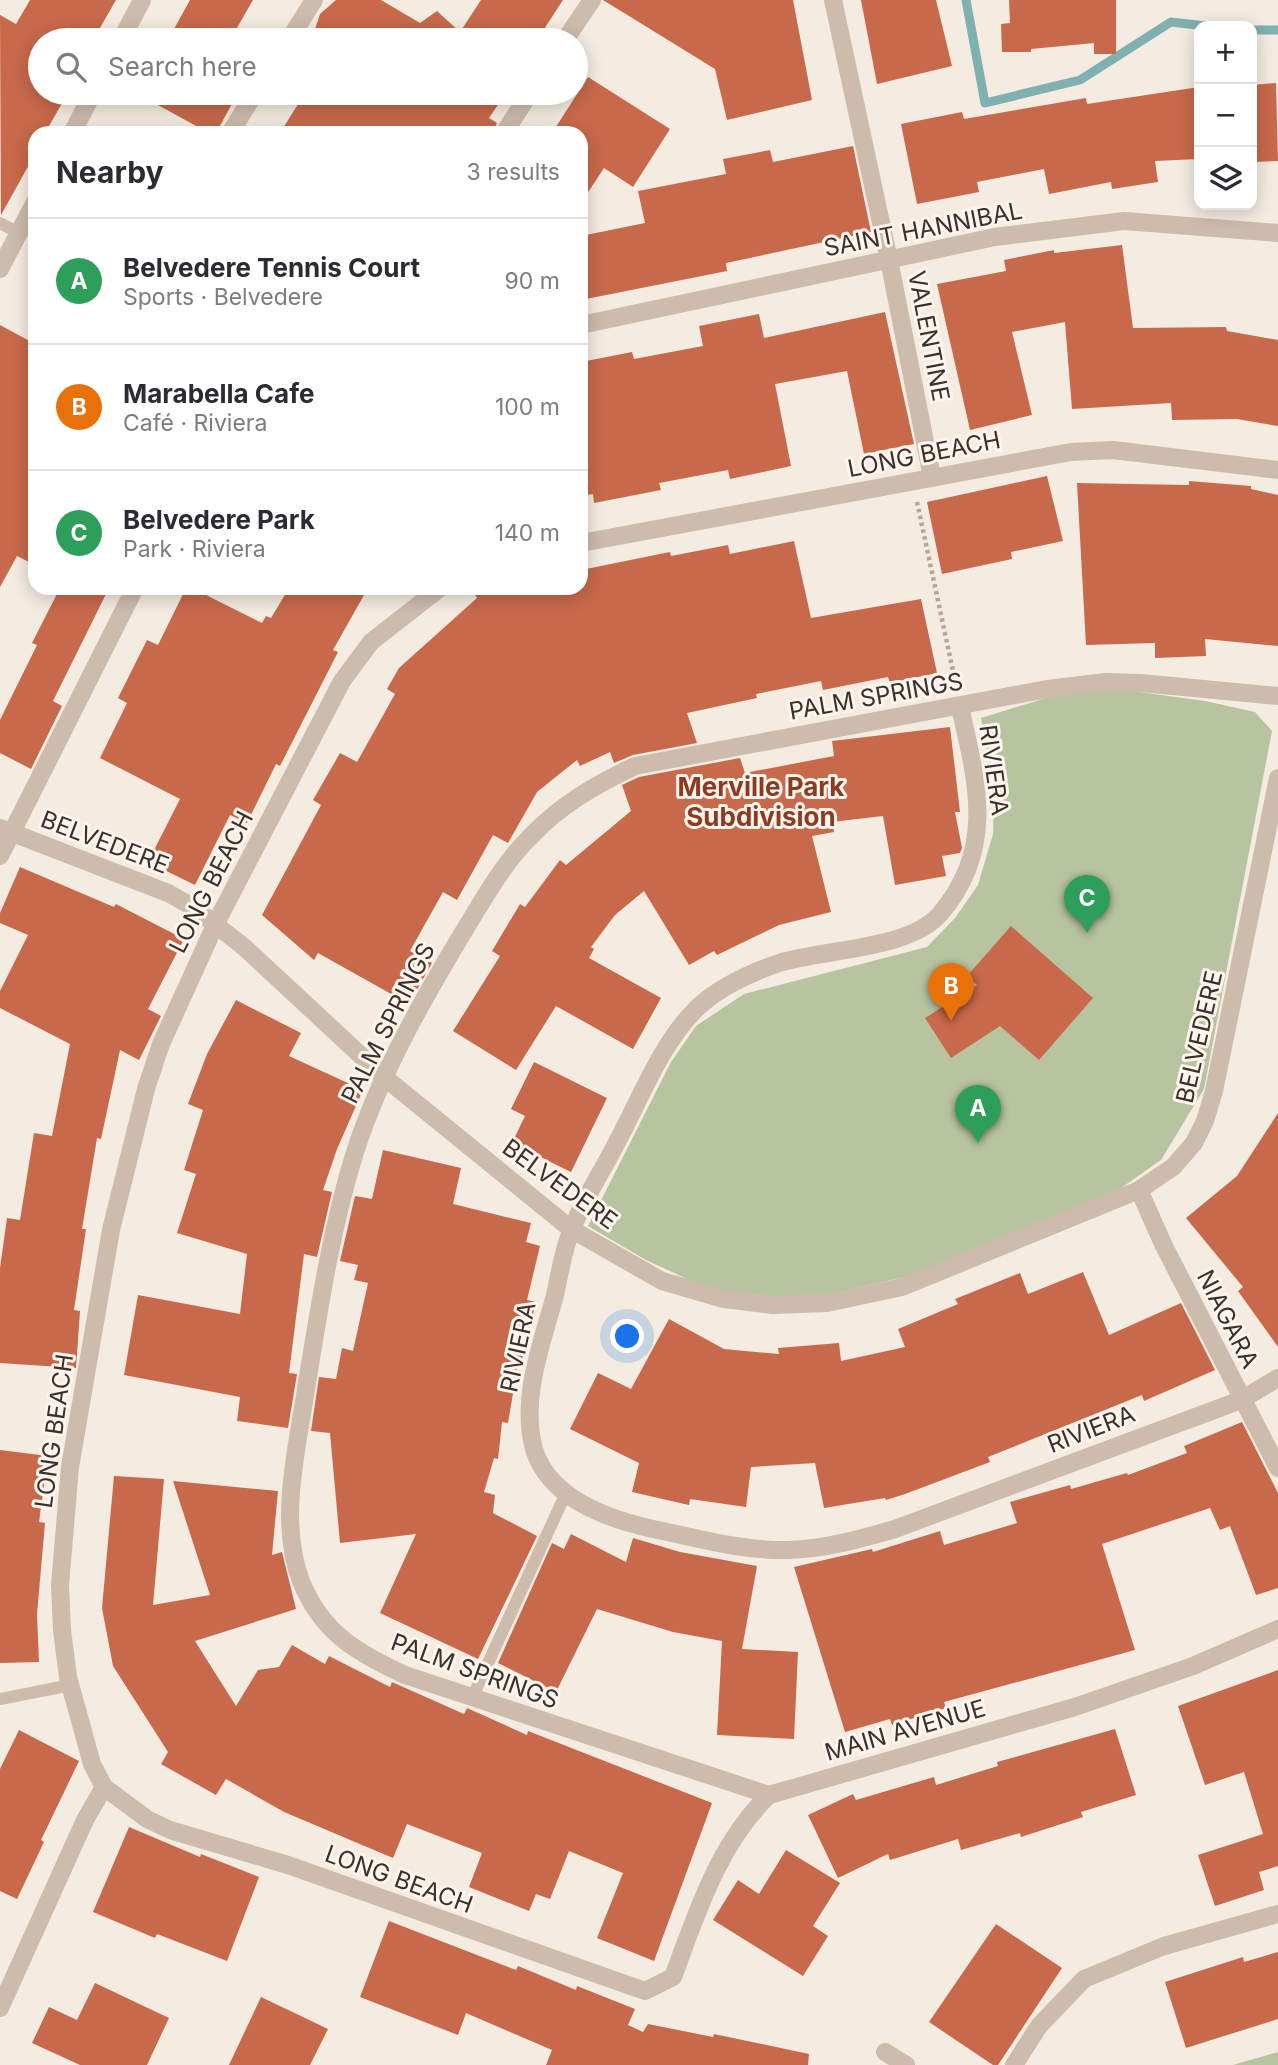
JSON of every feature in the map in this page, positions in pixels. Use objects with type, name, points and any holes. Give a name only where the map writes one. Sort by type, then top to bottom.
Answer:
[{"type":"street","points":[[127,28],[142,0]]},
{"type":"street","points":[[296,28],[314,0]]},
{"type":"street","points":[[573,28],[592,0]]},
{"type":"street","name":"VALENTINE","points":[[832,0],[889,260],[932,477]]},
{"type":"street","points":[[78,126],[87,105]]},
{"type":"street","points":[[235,126],[248,105]]},
{"type":"street","points":[[509,126],[522,105]]},
{"type":"street","points":[[0,269],[28,216]]},
{"type":"street","name":"SAINT HANNIBAL","points":[[588,324],[995,237],[1124,221],[1278,233]]},
{"type":"street","name":"LONG BEACH","points":[[588,542],[1070,452],[1113,450],[1278,470]]},
{"type":"street","points":[[0,856],[6,830],[131,595]]},
{"type":"street","name":"LONG BEACH","points":[[431,595],[371,642],[342,681],[216,923],[161,1044],[146,1089],[111,1230],[70,1467],[60,1585],[62,1630],[71,1685],[92,1764],[104,1787],[147,1819],[170,1830],[288,1865],[645,1991],[673,1977],[716,1869],[738,1831],[769,1795]]},
{"type":"street","name":"PALM SPRINGS","points":[[769,1795],[405,1675],[364,1656],[321,1621],[301,1581],[292,1550],[290,1505],[323,1284],[354,1155],[384,1077],[448,957],[502,870],[529,838],[592,786],[635,766],[1046,689],[1105,682],[1179,685],[1278,696]]},
{"type":"street","name":"RIVIERA","points":[[960,707],[975,771],[979,816],[974,855],[958,890],[938,917],[909,935],[780,963],[733,982],[697,1009],[672,1039],[571,1229],[531,1388],[529,1421],[535,1451],[549,1476],[566,1493],[593,1510],[623,1522],[738,1547],[788,1550],[836,1545],[895,1529],[1241,1400],[1278,1378]]},
{"type":"street","name":"BELVEDERE","points":[[6,830],[169,893],[216,923],[384,1077],[571,1229],[662,1281],[724,1299],[772,1305],[827,1303],[902,1287],[1139,1190],[1173,1167],[1194,1143],[1205,1121],[1214,1091],[1278,778]]},
{"type":"street","name":"NIAGARA","points":[[1139,1190],[1241,1400],[1278,1468]]},
{"type":"street","name":"MAIN AVENUE","points":[[769,1795],[1075,1707],[1193,1666],[1278,1629]]},
{"type":"street","points":[[0,2008],[85,1820],[104,1787]]},
{"type":"street","points":[[1014,2065],[1039,2026],[1084,1979],[1164,1946],[1278,1914]]},
{"type":"street","points":[[885,2052],[906,2065]]},
{"type":"lane","points":[[0,223],[19,233]]},
{"type":"lane","points":[[472,1699],[566,1493]]},
{"type":"lane","points":[[0,1699],[71,1685]]},
{"type":"path","points":[[913,481],[960,707]]},
{"type":"green space","points":[[1088,685],[1205,701],[1255,712],[1272,731],[1204,1089],[1161,1160],[1121,1188],[932,1271],[810,1298],[772,1299],[711,1290],[646,1260],[588,1226],[671,1062],[696,1026],[744,994],[927,947],[955,918],[978,885],[993,834],[994,792],[981,718]]},
{"type":"green space","points":[[1278,2052],[1278,2065],[1233,2065]]},
{"type":"building","points":[[30,0],[116,0],[100,28],[28,28],[28,105],[61,105],[49,126],[28,126],[28,167],[1,215],[0,15],[16,24]]},
{"type":"building","points":[[190,0],[253,0],[237,28],[175,28]]},
{"type":"building","points":[[336,0],[381,0],[420,23],[437,11],[456,28],[315,28],[320,14]]},
{"type":"building","points":[[481,0],[563,0],[545,28],[463,28]]},
{"type":"building","points":[[603,0],[793,0],[812,100],[727,120],[715,69]]},
{"type":"building","points":[[861,0],[936,0],[952,66],[877,84]]},
{"type":"building","points":[[1009,0],[1116,0],[1116,54],[1094,54],[1094,43],[1031,49],[1031,52],[1002,52],[1001,24],[1010,23]]},
{"type":"building","points":[[588,77],[670,129],[633,187],[604,168],[588,192],[588,126],[556,126],[570,105],[588,105]]},
{"type":"building","points":[[1276,83],[1278,161],[1257,162],[1257,85]]},
{"type":"building","points":[[1194,88],[1194,159],[1155,161],[1158,182],[1112,189],[1111,182],[1049,194],[1044,169],[977,182],[979,192],[917,204],[901,124],[962,112],[964,119],[1086,98],[1087,104]]},
{"type":"building","points":[[158,105],[231,105],[220,126],[196,126]]},
{"type":"building","points":[[298,105],[498,105],[489,118],[497,123],[496,126],[284,126]]},
{"type":"building","points":[[853,146],[871,232],[726,263],[727,271],[588,299],[588,235],[645,223],[638,191],[726,174],[723,159],[770,150],[773,162]]},
{"type":"building","points":[[1122,245],[1133,328],[1226,327],[1227,331],[1278,340],[1278,426],[1237,419],[1172,420],[1171,403],[1072,409],[1065,322],[1012,332],[1032,415],[970,430],[937,284],[1006,271],[1004,260],[1054,250],[1054,253]]},
{"type":"building","points":[[885,312],[914,444],[864,454],[847,371],[775,384],[791,466],[730,479],[728,470],[659,483],[661,490],[594,503],[593,494],[588,495],[588,361],[632,352],[634,359],[703,346],[699,326],[759,314],[764,338]]},
{"type":"building","points":[[0,325],[28,340],[28,562],[17,556],[0,587]]},
{"type":"building","points":[[1047,476],[1063,541],[1011,552],[1012,559],[942,574],[927,502]]},
{"type":"building","points":[[1189,481],[1251,486],[1251,489],[1278,495],[1278,646],[1205,639],[1206,656],[1155,658],[1155,643],[1086,645],[1077,483],[1189,485]]},
{"type":"building","points":[[794,541],[811,618],[921,599],[937,673],[890,683],[888,677],[823,690],[821,681],[756,694],[757,698],[687,713],[697,743],[633,755],[614,763],[610,752],[580,766],[577,760],[537,792],[508,843],[493,835],[457,900],[443,892],[410,951],[432,963],[409,1004],[318,953],[314,960],[262,915],[321,805],[313,800],[340,753],[357,762],[395,694],[387,689],[399,668],[477,598],[475,595],[588,595],[588,569],[670,552],[671,556],[728,545],[730,554]]},
{"type":"building","points":[[56,595],[106,595],[53,701],[62,706],[31,769],[0,753],[0,720],[37,645],[32,643]]},
{"type":"building","points":[[183,595],[206,595],[262,623],[266,616],[271,618],[285,595],[364,595],[333,650],[338,652],[280,766],[276,764],[247,823],[230,815],[195,885],[148,862],[180,799],[100,758],[127,703],[118,698],[147,640],[158,645]]},
{"type":"building","points":[[950,727],[960,812],[955,812],[962,848],[960,853],[942,856],[946,876],[895,885],[883,816],[832,822],[834,832],[812,836],[831,912],[779,925],[717,955],[714,951],[689,965],[644,891],[615,915],[591,947],[594,949],[589,958],[661,998],[633,1049],[556,1006],[516,1070],[453,1031],[500,956],[492,951],[520,904],[525,907],[560,860],[566,865],[631,811],[622,785],[639,777],[740,758],[745,773],[834,756],[832,741]]},
{"type":"building","points":[[20,867],[114,907],[116,904],[184,939],[148,1009],[161,1016],[139,1060],[120,1050],[101,1139],[97,1138],[82,1229],[86,1229],[74,1310],[80,1311],[76,1368],[0,1363],[0,1268],[7,1218],[20,1220],[34,1133],[52,1136],[70,1044],[0,1008],[0,991],[28,935],[0,923],[0,913]]},
{"type":"building","points":[[1011,926],[1093,998],[1039,1060],[1000,1026],[951,1058],[925,1018],[977,985],[967,976]]},
{"type":"building","points":[[236,1000],[301,1033],[289,1056],[363,1090],[337,1149],[323,1190],[332,1192],[317,1257],[304,1254],[289,1373],[297,1374],[288,1428],[237,1421],[240,1397],[124,1375],[138,1295],[240,1314],[247,1254],[177,1233],[196,1174],[184,1170],[203,1110],[188,1104],[207,1054]]},
{"type":"building","points":[[534,1062],[607,1098],[571,1172],[512,1143],[525,1116],[511,1109]]},
{"type":"building","points":[[1278,1113],[1278,1347],[1238,1291],[1243,1287],[1186,1218],[1237,1176]]},
{"type":"building","points":[[383,1150],[461,1168],[453,1204],[531,1223],[526,1242],[540,1246],[527,1300],[536,1302],[522,1359],[519,1358],[508,1423],[502,1422],[498,1459],[494,1458],[484,1492],[495,1495],[493,1513],[537,1536],[478,1659],[380,1613],[416,1534],[340,1543],[330,1433],[311,1431],[319,1377],[336,1379],[342,1348],[353,1351],[368,1283],[354,1280],[358,1265],[340,1261],[355,1196],[372,1199]]},
{"type":"building","points":[[1083,1272],[1109,1335],[1181,1303],[1215,1370],[1144,1401],[1142,1395],[988,1457],[990,1462],[905,1494],[886,1500],[885,1498],[824,1508],[815,1463],[751,1467],[746,1507],[690,1499],[689,1505],[632,1492],[639,1463],[570,1429],[598,1373],[631,1389],[669,1319],[724,1349],[779,1354],[778,1348],[839,1343],[841,1361],[905,1347],[898,1329],[958,1304],[955,1299],[1020,1273],[1028,1294]]},
{"type":"building","points":[[1242,1422],[1278,1493],[1278,1588],[1256,1595],[1230,1526],[1220,1530],[1210,1508],[1102,1544],[1135,1650],[944,1702],[946,1708],[892,1725],[890,1719],[845,1732],[794,1567],[872,1549],[873,1552],[940,1531],[944,1545],[1017,1523],[1010,1502],[1070,1485],[1071,1489],[1127,1473],[1128,1475],[1187,1453],[1184,1446]]},
{"type":"building","points":[[0,1450],[48,1456],[39,1522],[45,1523],[37,1614],[39,1662],[0,1663]]},
{"type":"building","points":[[114,1476],[164,1479],[153,1605],[210,1595],[173,1481],[278,1491],[272,1555],[282,1552],[296,1609],[195,1641],[236,1706],[258,1670],[279,1667],[292,1645],[325,1664],[329,1656],[390,1687],[392,1682],[464,1714],[467,1708],[527,1735],[528,1731],[712,1803],[654,1961],[597,1938],[623,1873],[569,1851],[550,1899],[536,1894],[529,1911],[469,1887],[482,1853],[407,1824],[393,1858],[284,1812],[226,1779],[216,1795],[161,1764],[168,1752],[113,1666],[102,1608]]},
{"type":"building","points":[[571,1534],[626,1562],[633,1538],[680,1552],[757,1566],[742,1649],[798,1652],[794,1739],[717,1735],[722,1641],[673,1632],[597,1609],[556,1692],[498,1663],[552,1543],[564,1549]]},
{"type":"building","points":[[1278,1670],[1278,1866],[1259,1872],[1264,1890],[1215,1906],[1198,1855],[1263,1834],[1244,1772],[1205,1785],[1178,1706]]},
{"type":"building","points":[[1115,1729],[1136,1795],[1081,1812],[1083,1817],[1021,1837],[1020,1833],[961,1850],[958,1839],[890,1860],[888,1854],[838,1878],[808,1815],[853,1794],[856,1800],[934,1777],[936,1785],[998,1766],[997,1762]]},
{"type":"building","points":[[19,1730],[79,1761],[41,1840],[44,1842],[17,1899],[0,1891],[0,1769]]},
{"type":"building","points":[[129,1827],[200,1857],[201,1854],[259,1877],[227,1961],[157,1934],[155,1938],[93,1912]]},
{"type":"building","points":[[786,1850],[840,1883],[813,1926],[828,1936],[803,1976],[713,1920],[738,1880],[759,1894]]},
{"type":"building","points":[[389,1921],[516,1970],[518,1966],[576,1990],[577,1986],[635,2009],[628,2025],[643,2032],[648,2024],[713,2037],[714,2034],[809,2054],[808,2065],[546,2065],[552,2050],[466,2013],[458,2035],[360,1997]]},
{"type":"building","points":[[996,1924],[1062,1968],[998,2065],[993,2065],[929,2022]]},
{"type":"building","points":[[1278,1952],[1278,2019],[1186,2048],[1165,1982],[1243,1957],[1244,1962]]},
{"type":"building","points":[[95,1983],[169,2018],[147,2065],[80,2065],[32,2043],[49,2007],[77,2020]]},
{"type":"building","points":[[261,1997],[328,2029],[310,2065],[229,2065]]},
{"type":"waterway","points":[[966,0],[985,103],[1080,80],[1171,22],[1194,25]]},
{"type":"waterway","points":[[1257,30],[1278,30]]},
{"type":"place","name":"Belvedere Park","points":[[1087,933]]},
{"type":"place","name":"Marabella Cafe","points":[[951,1021]]},
{"type":"place","name":"Belvedere Tennis Court","points":[[978,1143]]},
{"type":"district","name":"Merville Park Subdivision","points":[[761,801]]}]
